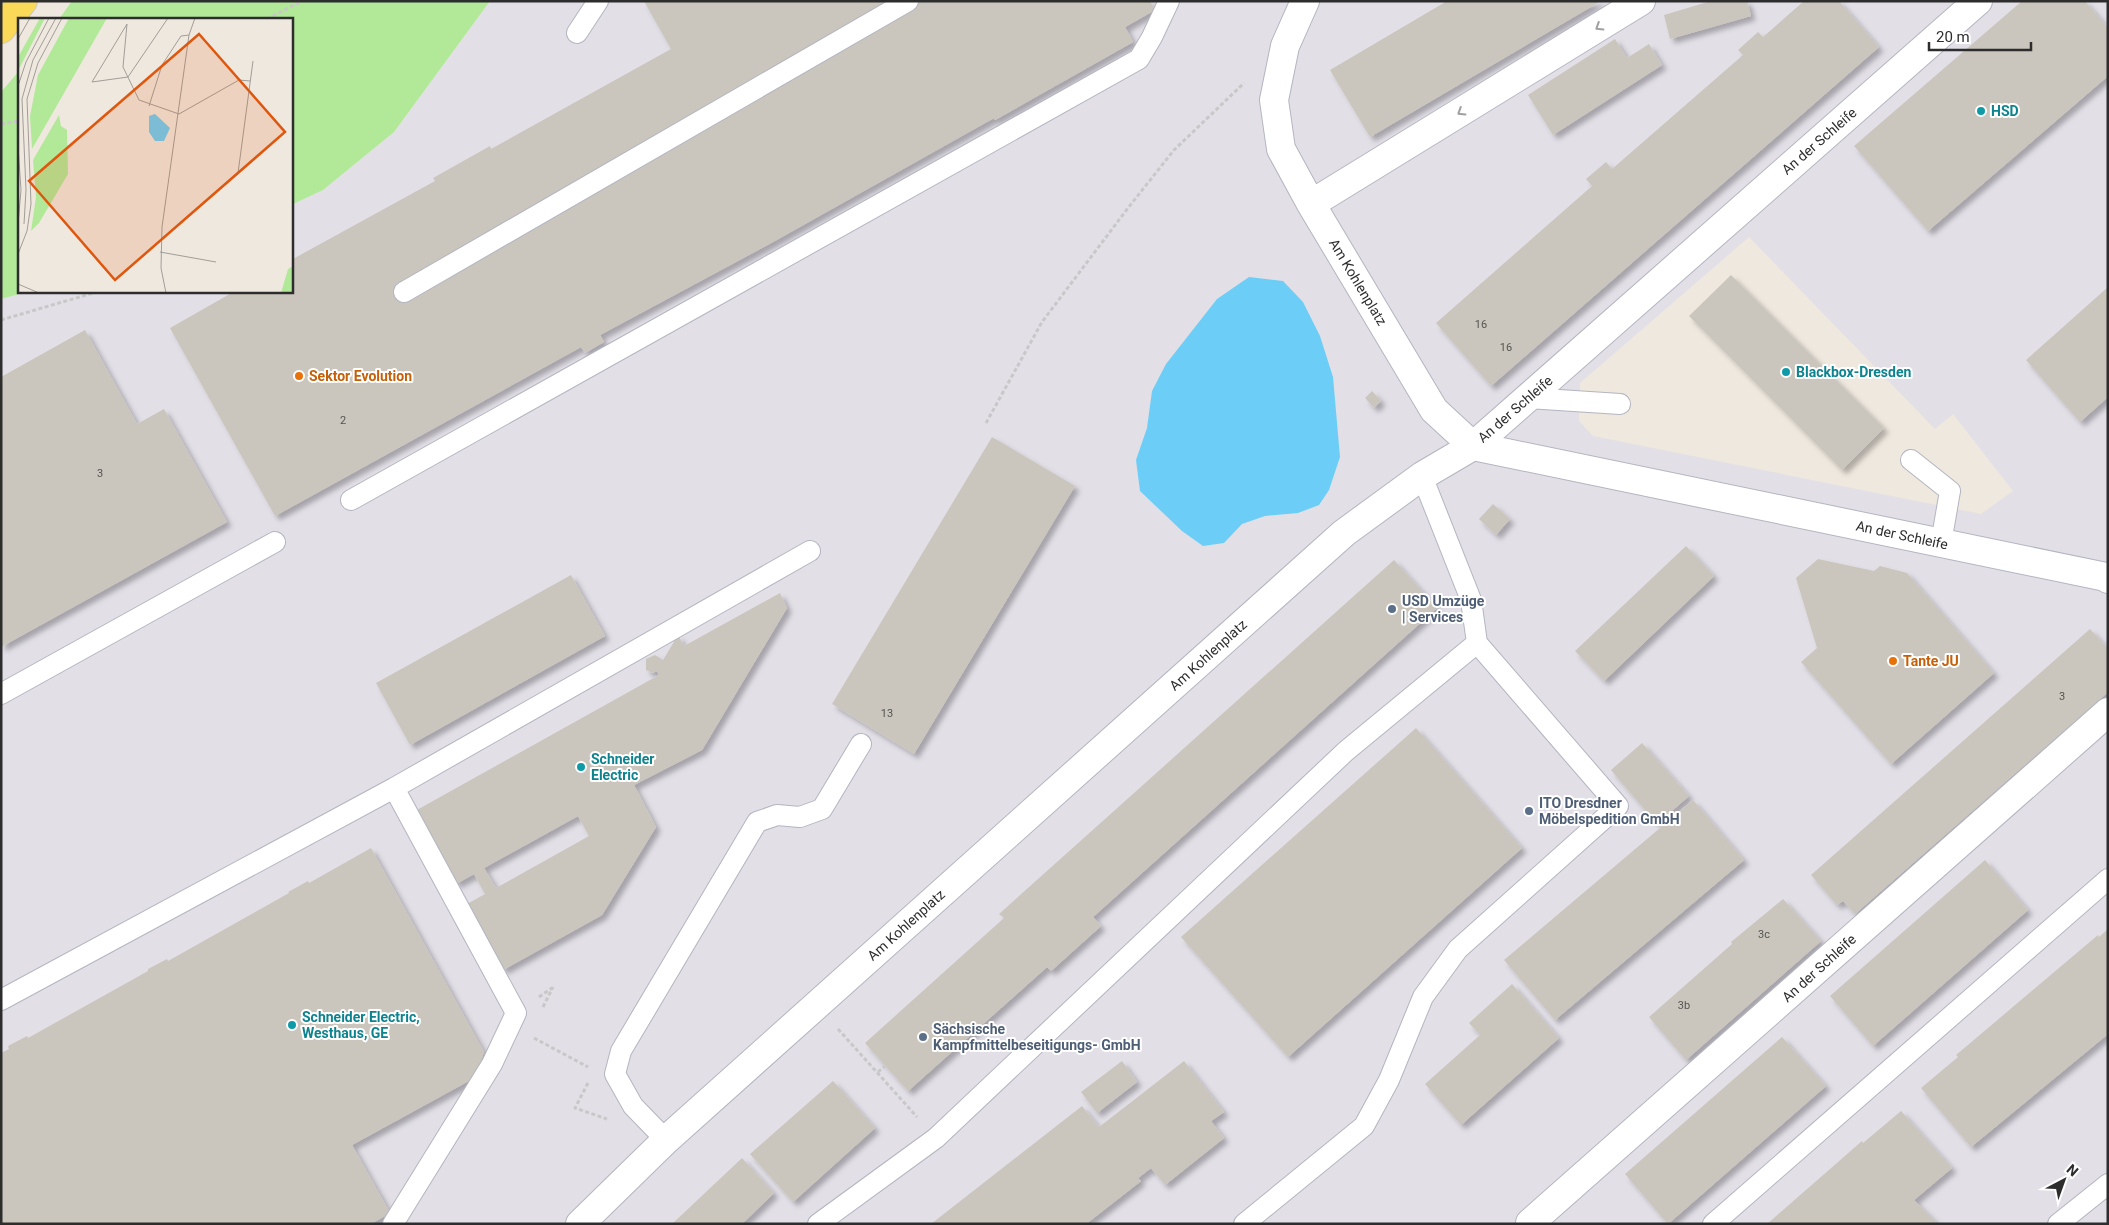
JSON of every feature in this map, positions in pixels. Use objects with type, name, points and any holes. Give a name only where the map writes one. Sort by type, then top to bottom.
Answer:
[{"type":"street","name":"Am Kohlenplatz","points":[[580,1224],[666,1140],[1344,533],[1422,476],[1473,446],[1434,410],[1311,204],[1281,149],[1274,100],[1285,46],[1305,1]]},
{"type":"street","points":[[1311,204],[1641,1]]},
{"type":"street","name":"An der Schleife","points":[[1473,446],[1978,1]]},
{"type":"street","name":"An der Schleife","points":[[1473,446],[2106,577],[2108,580]]},
{"type":"street","name":"An der Schleife","points":[[1530,1224],[2108,712]]},
{"type":"lane","points":[[577,33],[598,1]]},
{"type":"lane","points":[[404,292],[908,1]]},
{"type":"lane","points":[[351,500],[1139,59],[1152,37],[1168,1]]},
{"type":"lane","points":[[1528,398],[1620,404]]},
{"type":"lane","points":[[1911,460],[1950,491],[1941,543]]},
{"type":"lane","points":[[1244,1224],[1364,1126],[1389,1080],[1423,998],[1458,949],[1618,806],[1478,643],[1472,600],[1422,476]]},
{"type":"lane","points":[[1,694],[275,542]]},
{"type":"lane","points":[[1,1000],[394,788],[810,551]]},
{"type":"lane","points":[[818,1224],[936,1138],[1346,751],[1478,643]]},
{"type":"lane","points":[[666,1140],[633,1106],[615,1074],[621,1051],[757,822],[777,815],[800,817],[822,809],[861,744]]},
{"type":"lane","points":[[393,1224],[492,1064],[516,1013],[394,788]]},
{"type":"lane","points":[[1713,1224],[2108,880]]},
{"type":"lane","points":[[2058,1224],[2108,1184]]},
{"type":"path","points":[[269,18],[302,1]]},
{"type":"path","points":[[986,423],[1042,322],[1174,150],[1285,46]]},
{"type":"path","points":[[1,124],[18,121]]},
{"type":"path","points":[[1,320],[97,292]]},
{"type":"path","points":[[528,1034],[594,1070]]},
{"type":"path","points":[[848,1040],[936,1138]]},
{"type":"path","points":[[878,1072],[885,1066]]},
{"type":"path","points":[[575,1108],[590,1078]]},
{"type":"shaded area","points":[[490,1],[2108,1],[2108,1224],[1,1224],[1,299],[26,292],[292,292],[292,205],[323,190],[394,132]],"holes":[[[1749,237],[1935,429],[1953,414],[2013,491],[1981,514],[1593,436],[1579,421],[1580,383]]]},
{"type":"green space","points":[[72,1],[490,1],[394,132],[323,190],[292,205],[292,18],[60,18]]},
{"type":"green space","points":[[18,72],[18,292],[26,292],[1,299],[1,92]]},
{"type":"water","points":[[1249,277],[1283,281],[1303,302],[1320,336],[1333,377],[1340,457],[1329,490],[1319,505],[1298,513],[1265,516],[1242,524],[1224,543],[1203,546],[1182,531],[1140,491],[1136,460],[1147,428],[1152,391],[1166,364],[1217,299]]},
{"type":"building","points":[[644,1],[1150,1],[1155,10],[1125,27],[1133,42],[995,120],[994,118],[773,242],[600,335],[604,342],[585,353],[581,347],[275,516],[170,328],[233,292],[292,292],[292,259],[435,181],[433,178],[490,146],[491,149],[671,49]]},
{"type":"building","points":[[1447,1],[1601,1],[1370,137],[1330,70]]},
{"type":"building","points":[[1711,1],[1747,1],[1751,16],[1670,39],[1664,15]]},
{"type":"building","points":[[1804,1],[1839,1],[1879,47],[1491,386],[1436,323],[1592,186],[1586,179],[1606,162],[1612,169],[1743,55],[1738,50],[1758,32],[1763,37]]},
{"type":"building","name":"HSD","points":[[2022,1],[2085,1],[2108,28],[2108,76],[1928,231],[1854,146]]},
{"type":"building","points":[[1615,39],[1627,58],[1649,44],[1662,65],[1553,135],[1528,95]]},
{"type":"building","name":"Blackbox-Dresden","points":[[1731,275],[1884,428],[1842,470],[1689,316]]},
{"type":"building","points":[[2108,287],[2108,397],[2080,422],[2026,360]]},
{"type":"building","points":[[85,330],[137,424],[164,409],[227,522],[1,647],[1,377]]},
{"type":"building","points":[[1372,391],[1381,401],[1374,408],[1365,398]]},
{"type":"building","points":[[992,437],[1075,486],[914,754],[832,704]]},
{"type":"building","points":[[1493,504],[1510,519],[1496,535],[1479,519]]},
{"type":"building","points":[[1686,546],[1714,576],[1604,681],[1575,651]]},
{"type":"building","name":"Tante JU","points":[[1818,559],[1874,571],[1880,566],[1907,573],[1994,673],[1891,764],[1801,662],[1817,648],[1796,578]]},
{"type":"building","points":[[1394,560],[1437,608],[1093,917],[1101,926],[1051,971],[1047,967],[908,1091],[865,1043],[1004,918],[999,914]]},
{"type":"building","points":[[571,575],[605,636],[410,745],[376,683]]},
{"type":"building","name":"Schneider Electric","points":[[780,593],[787,608],[702,750],[634,785],[656,827],[602,915],[503,970],[467,904],[485,894],[474,874],[456,884],[415,811],[659,675],[657,671],[653,673],[646,670],[646,659],[655,655],[663,660],[678,635],[684,646]],"holes":[[[578,816],[589,836],[496,888],[484,868]]]},
{"type":"building","points":[[2090,629],[2108,649],[2108,692],[1855,914],[1843,901],[1837,905],[1811,875]]},
{"type":"building","points":[[1416,728],[1522,848],[1288,1057],[1181,937]]},
{"type":"building","points":[[1642,743],[1689,796],[1657,824],[1611,770]]},
{"type":"building","points":[[1693,800],[1744,860],[1555,1020],[1504,960]]},
{"type":"building","name":"Schneider Electric, Westhaus, GE","points":[[371,848],[484,1052],[476,1077],[352,1145],[390,1213],[371,1224],[1,1224],[1,1053],[9,1049],[8,1046],[27,1036],[28,1038],[148,971],[148,969],[167,959],[168,961],[288,892],[308,881],[309,883]]},
{"type":"building","points":[[1985,860],[2028,910],[1873,1046],[1830,996]]},
{"type":"building","points":[[1783,899],[1821,941],[1686,1060],[1649,1017],[1732,944],[1731,942]]},
{"type":"building","points":[[2108,929],[2108,1034],[1971,1147],[1921,1088],[1958,1057],[1956,1055],[2098,935],[2099,937]]},
{"type":"building","points":[[1512,984],[1559,1038],[1461,1125],[1425,1084],[1480,1035],[1469,1023]]},
{"type":"building","points":[[1782,1037],[1826,1086],[1668,1224],[1625,1174]]},
{"type":"building","points":[[1122,1061],[1137,1082],[1097,1113],[1081,1092]]},
{"type":"building","points":[[1184,1061],[1224,1112],[1211,1121],[1224,1138],[1165,1185],[1151,1168],[1138,1178],[1141,1181],[1086,1224],[931,1224],[1082,1106],[1099,1127]]},
{"type":"building","points":[[833,1081],[875,1128],[793,1202],[750,1154]]},
{"type":"building","points":[[1901,1111],[1952,1168],[1914,1200],[1936,1222],[1934,1224],[1767,1224],[1862,1141],[1863,1143]]},
{"type":"building","points":[[742,1158],[774,1193],[742,1224],[672,1224]]},
{"type":"place","name":"HSD","points":[[1981,111]]},
{"type":"place","name":"Blackbox-Dresden","points":[[1786,372]]},
{"type":"place","name":"Sektor Evolution","points":[[299,376]]},
{"type":"place","name":"USD Umzüge | Services","points":[[1392,609]]},
{"type":"place","name":"Tante JU","points":[[1893,661]]},
{"type":"place","name":"Schneider Electric","points":[[581,767]]},
{"type":"place","name":"ITO Dresdner Möbelspedition GmbH","points":[[1529,811]]},
{"type":"place","name":"Schneider Electric, Westhaus, GE","points":[[292,1025]]},
{"type":"place","name":"Sächsische Kampfmittelbeseitigungs- GmbH","points":[[923,1037]]}]
